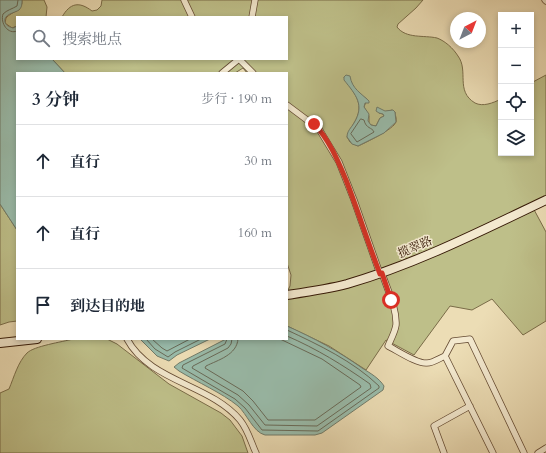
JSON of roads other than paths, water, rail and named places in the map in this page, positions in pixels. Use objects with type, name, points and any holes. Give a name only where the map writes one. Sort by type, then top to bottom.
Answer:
[{"type":"street","points":[[184,0],[192,16]]},
{"type":"street","points":[[252,16],[255,0]]},
{"type":"street","points":[[223,72],[238,60]]},
{"type":"street","points":[[240,60],[252,72]]},
{"type":"street","points":[[288,106],[319,129],[336,156],[391,300],[396,319],[395,328],[388,346],[418,361],[430,363],[445,356],[453,341],[470,339],[524,453]]},
{"type":"street","name":"揽翠路","points":[[288,295],[345,284],[381,273],[428,255],[546,200]]},
{"type":"street","points":[[0,343],[28,340]]},
{"type":"street","points":[[127,340],[134,351],[150,365],[215,400],[231,412],[246,428],[256,453]]},
{"type":"street","points":[[445,356],[493,453]]},
{"type":"street","points":[[444,453],[434,426],[470,406]]},
{"type":"street","points":[[538,453],[546,448]]},
{"type":"water","points":[[0,0],[22,0],[19,10],[7,15],[5,19],[8,26],[13,28],[16,26],[16,60],[53,60],[64,72],[16,72],[16,228],[0,204]]},
{"type":"water","points":[[346,75],[350,76],[355,88],[369,101],[369,103],[365,103],[364,107],[369,114],[368,121],[371,125],[376,126],[380,118],[384,116],[376,111],[377,107],[385,111],[393,110],[395,112],[396,122],[384,133],[358,146],[352,144],[347,137],[348,131],[357,117],[359,105],[355,95],[344,80]]},
{"type":"water","points":[[288,326],[326,345],[344,356],[377,378],[384,386],[383,390],[322,433],[315,435],[265,435],[254,427],[241,409],[232,401],[174,367],[224,340],[288,340]]},
{"type":"water","points":[[141,340],[208,340],[177,355],[169,361],[157,356]]}]
